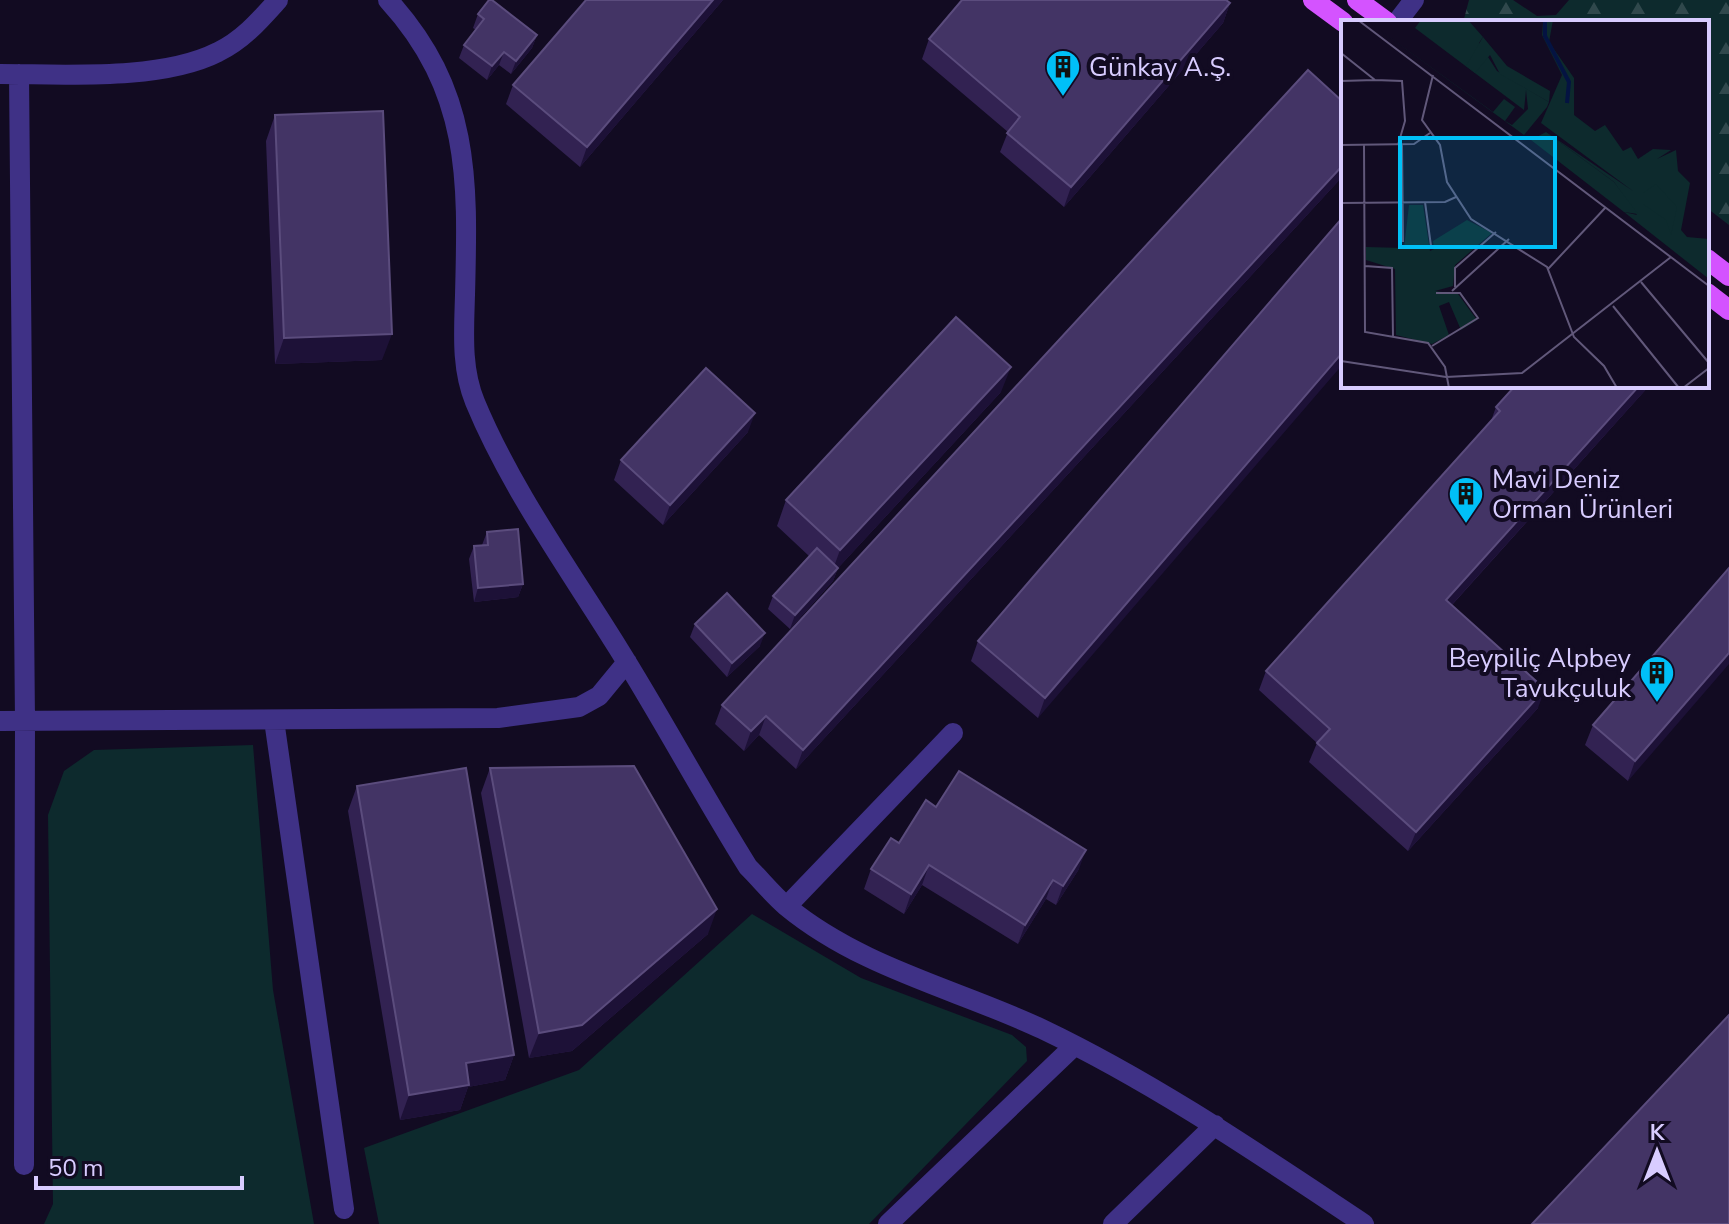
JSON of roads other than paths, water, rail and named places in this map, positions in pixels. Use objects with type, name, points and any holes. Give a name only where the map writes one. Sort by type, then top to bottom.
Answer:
[{"type":"main road","points":[[1313,0],[1341,21]]},
{"type":"main road","points":[[1357,0],[1384,20]]},
{"type":"main road","points":[[1709,261],[1729,276]]},
{"type":"main road","points":[[1709,295],[1729,310]]},
{"type":"street","points":[[24,1165],[25,721],[10,74],[148,69],[193,62],[239,40],[278,0]]},
{"type":"street","points":[[388,0],[421,43],[440,78],[464,156],[467,219],[464,354],[474,401],[521,490],[748,867],[787,906],[877,962],[1043,1030],[1215,1125],[1364,1224]]},
{"type":"street","points":[[1399,20],[1414,0]]},
{"type":"street","points":[[0,721],[498,718],[579,707],[599,696],[627,662]]},
{"type":"street","points":[[274,720],[344,1209]]},
{"type":"street","points":[[787,906],[953,733]]},
{"type":"street","points":[[888,1224],[1073,1047]]},
{"type":"street","points":[[1113,1224],[1215,1125]]},
{"type":"place","name":"Günkay A.Ş.","points":[[1063,98]]},
{"type":"place","name":"Mavi Deniz Orman Ürünleri","points":[[1466,525]]},
{"type":"place","name":"Beypiliç Alpbey Tavukçuluk","points":[[1657,704]]}]
